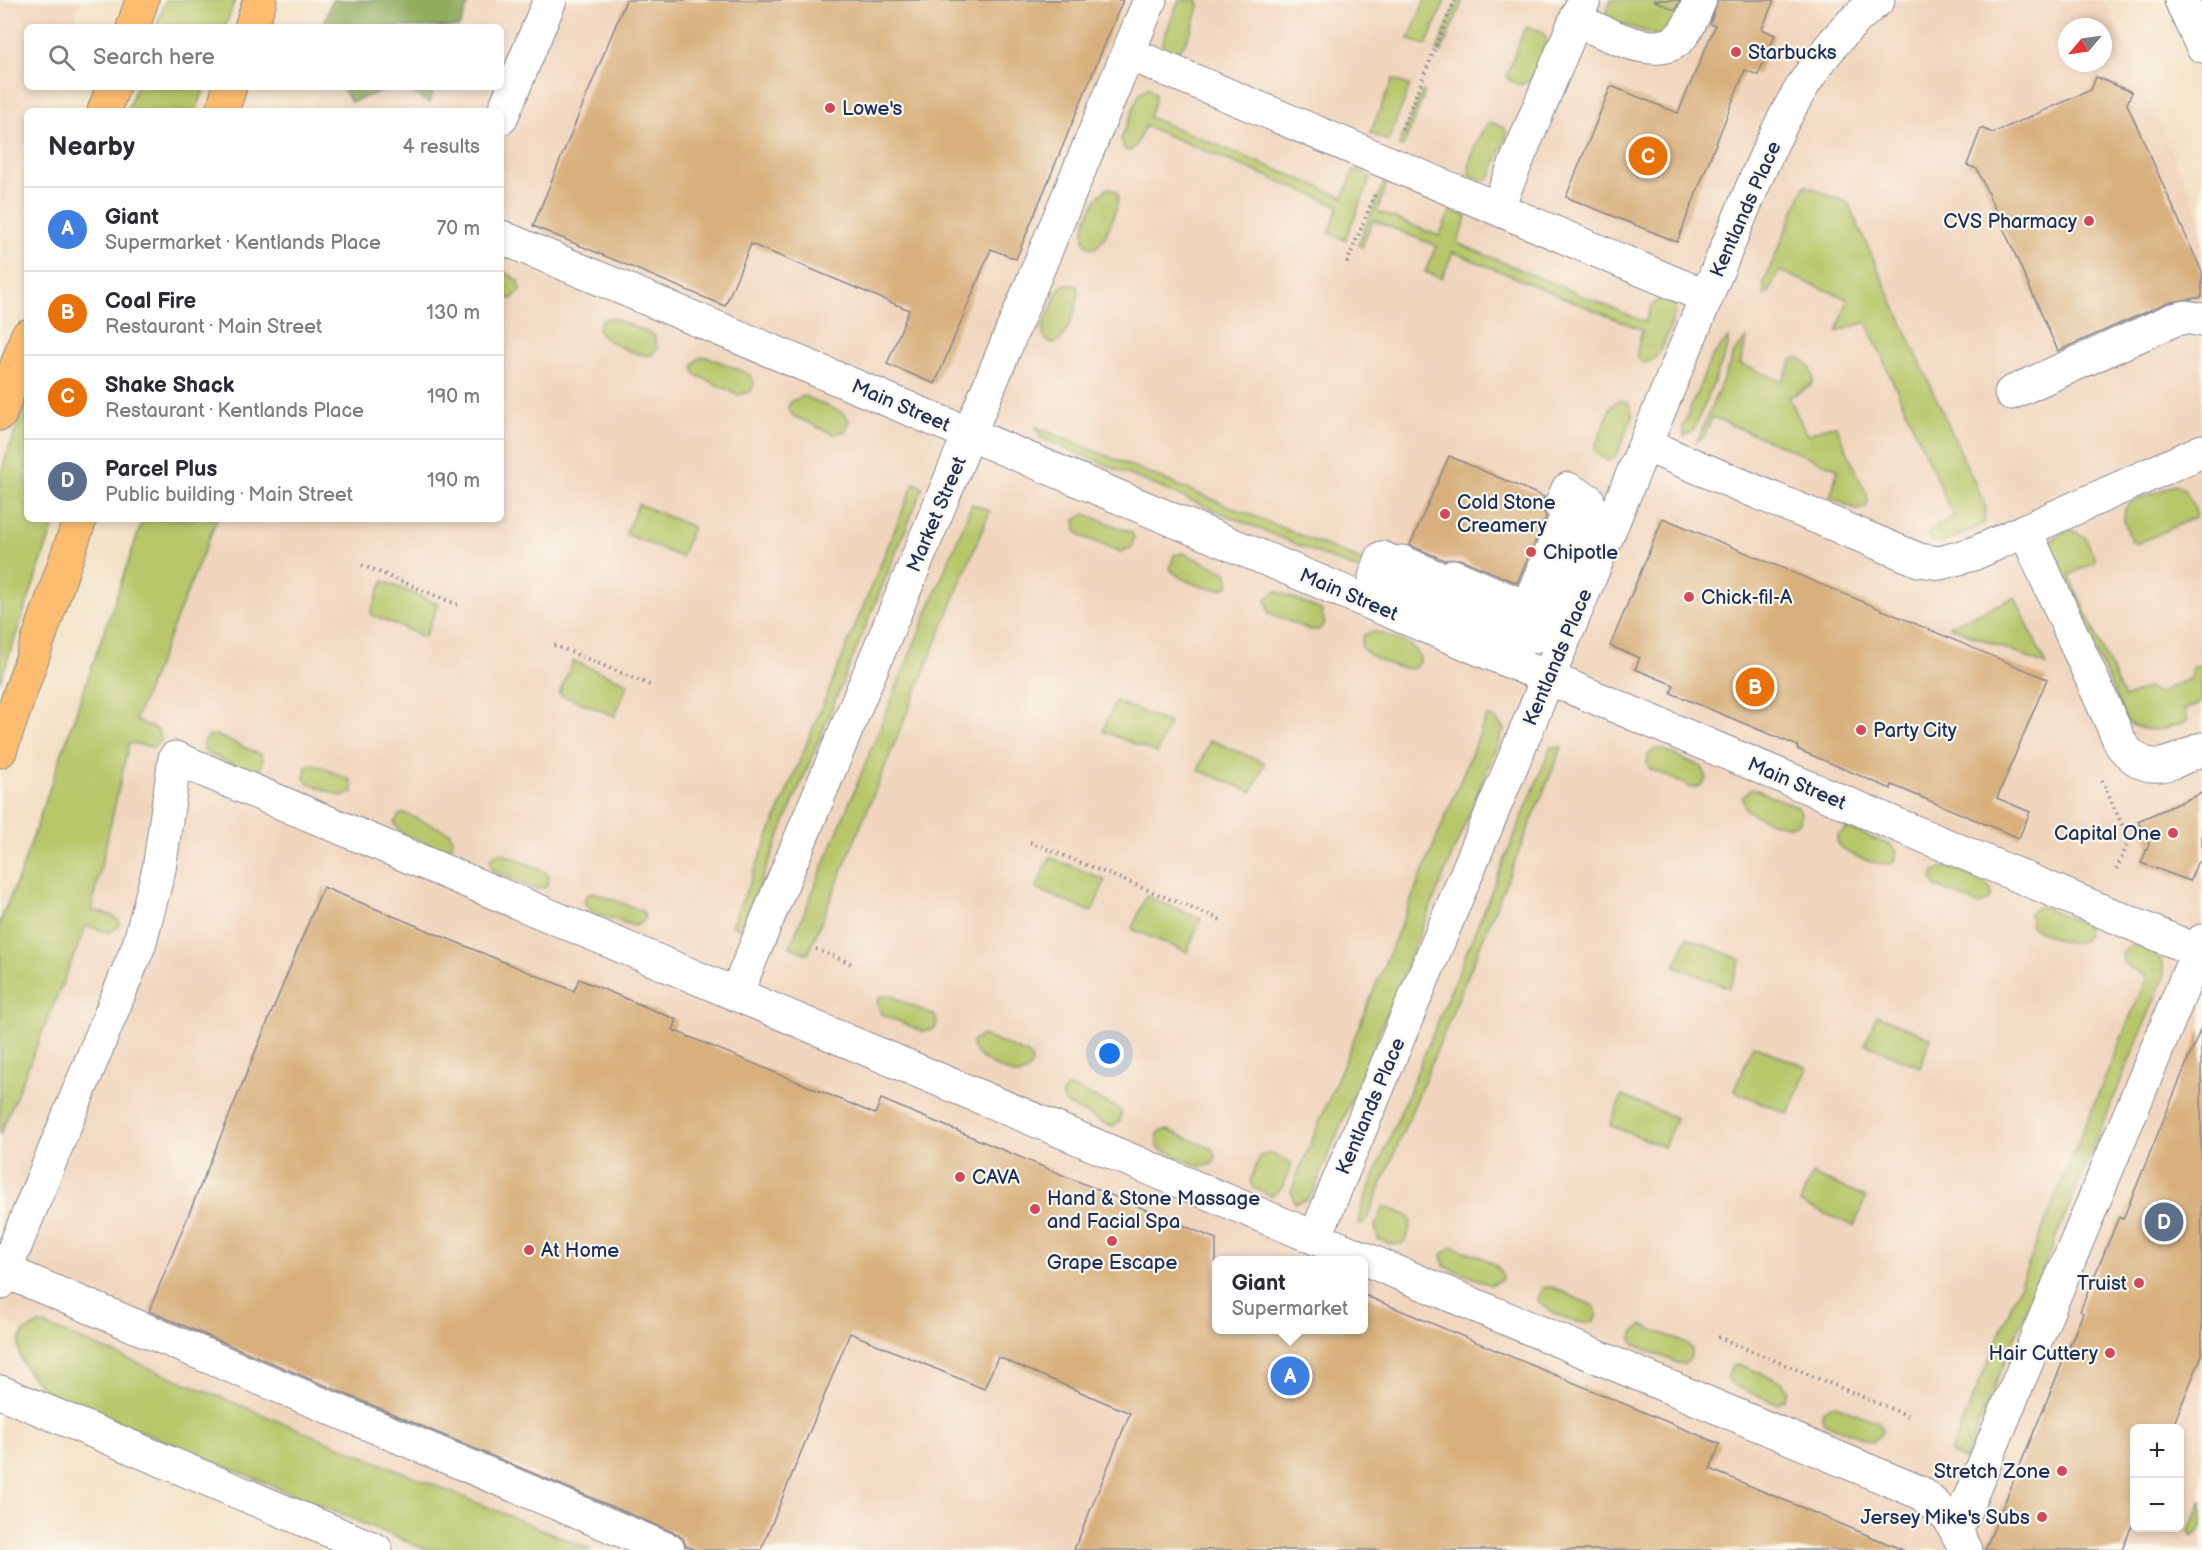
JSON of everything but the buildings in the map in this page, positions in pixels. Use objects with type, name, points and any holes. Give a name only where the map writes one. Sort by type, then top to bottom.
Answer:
[{"type":"main road","points":[[134,24],[142,0]]},
{"type":"main road","points":[[252,24],[260,0]]},
{"type":"main road","points":[[105,108],[111,90]]},
{"type":"main road","points":[[223,108],[229,90]]},
{"type":"main road","points":[[0,414],[24,345]]},
{"type":"main road","points":[[0,751],[79,522]]},
{"type":"street","points":[[504,111],[550,0]]},
{"type":"street","name":"Market Street","points":[[736,994],[1150,0]]},
{"type":"street","points":[[1497,208],[1580,10],[1633,44],[1661,47],[1672,43],[1683,34],[1700,0]]},
{"type":"street","name":"Kentlands Place","points":[[1315,1238],[1707,297],[1797,91],[1833,42],[1878,0]]},
{"type":"street","points":[[2181,0],[2202,46]]},
{"type":"street","points":[[1128,53],[1707,297]]},
{"type":"street","name":"Main Street","points":[[504,238],[1548,678],[2201,948]]},
{"type":"street","points":[[2011,393],[2173,320],[2186,317],[2202,320]]},
{"type":"street","points":[[1645,445],[1929,563],[1961,558],[2202,451]]},
{"type":"street","points":[[1568,489],[1586,498],[1591,512],[1547,623],[1541,632],[1532,637],[1514,635],[1375,577],[1382,558],[1401,566],[1402,562],[1450,583],[1453,576],[1527,608],[1570,509],[1561,505],[1568,489]]},
{"type":"street","points":[[2025,530],[2122,746],[2132,758],[2145,765],[2158,766],[2202,749]]},
{"type":"street","points":[[668,1550],[2,1277],[139,945],[159,869],[175,758],[1358,1256]]},
{"type":"street","points":[[1962,1540],[2201,948]]},
{"type":"street","points":[[1368,1260],[1921,1493],[1941,1508],[1962,1540]]},
{"type":"street","points":[[0,1392],[376,1550]]},
{"type":"path","points":[[362,565],[458,605]]},
{"type":"path","points":[[554,645],[651,685]]},
{"type":"path","points":[[1030,842],[1221,920]]},
{"type":"path","points":[[816,949],[852,964]]},
{"type":"path","points":[[1718,1337],[1911,1417]]},
{"type":"shaded area","points":[[0,0],[82,0],[73,24],[24,24],[24,90],[47,90],[40,108],[24,108],[24,149],[0,210]]},
{"type":"shaded area","points":[[351,0],[2104,0],[2202,219],[2202,1550],[561,1550],[0,1320],[0,969],[164,522],[504,522],[504,108],[312,108],[319,90],[504,90],[504,24],[342,24]]},
{"type":"green space","points":[[166,0],[235,0],[226,24],[157,24]]},
{"type":"green space","points":[[332,0],[470,0],[460,24],[324,24]]},
{"type":"green space","points":[[1179,0],[1198,0],[1199,7],[1188,38],[1178,50],[1172,53],[1165,51],[1162,43]]},
{"type":"green space","points":[[1425,0],[1445,0],[1426,46],[1409,39]]},
{"type":"green space","points":[[1458,0],[1463,0],[1441,53],[1437,50]]},
{"type":"green space","points":[[1610,0],[1691,0],[1687,8],[1659,36],[1605,19]]},
{"type":"green space","points":[[1528,27],[1542,31],[1547,40],[1531,80],[1520,85],[1509,80],[1507,75],[1524,30]]},
{"type":"green space","points":[[1393,79],[1410,86],[1388,141],[1370,133]]},
{"type":"green space","points":[[1149,87],[1155,93],[1155,101],[1149,117],[1343,197],[1354,171],[1371,177],[1345,240],[1329,233],[1339,206],[1145,126],[1135,147],[1130,151],[1125,150],[1121,139],[1140,93]]},
{"type":"green space","points":[[135,90],[204,90],[197,108],[128,108]]},
{"type":"green space","points":[[344,90],[385,90],[351,102]]},
{"type":"green space","points":[[407,90],[434,90],[429,103]]},
{"type":"green space","points":[[1422,91],[1425,93],[1403,147],[1398,146]]},
{"type":"green space","points":[[1491,122],[1504,128],[1507,134],[1491,176],[1483,181],[1471,176],[1469,171],[1478,138]]},
{"type":"green space","points":[[1384,182],[1387,184],[1377,211],[1439,236],[1451,210],[1467,217],[1457,243],[1645,322],[1652,305],[1663,298],[1675,306],[1675,313],[1659,352],[1655,358],[1643,363],[1636,356],[1642,330],[1453,252],[1442,278],[1425,272],[1436,246],[1373,220],[1362,247],[1358,245]]},
{"type":"green space","points":[[1805,185],[1848,203],[1986,508],[1984,524],[1942,543],[1931,541],[1928,532],[1954,517],[1866,322],[1837,332],[1848,299],[1779,271],[1769,292],[1764,295],[1764,282]]},
{"type":"green space","points":[[1109,188],[1117,192],[1115,213],[1104,238],[1095,248],[1087,245],[1084,239],[1084,229],[1098,198]]},
{"type":"green space","points":[[504,272],[519,281],[520,291],[512,299],[504,297]]},
{"type":"green space","points":[[1066,284],[1077,286],[1078,298],[1064,335],[1058,342],[1052,343],[1044,336],[1044,324],[1054,299]]},
{"type":"green space","points":[[613,318],[654,335],[657,349],[651,355],[645,355],[613,343],[598,329],[601,321]]},
{"type":"green space","points":[[1728,338],[1728,347],[1694,430],[1684,436],[1683,426],[1711,358]]},
{"type":"green space","points":[[1747,338],[1740,364],[1782,381],[1793,359],[1800,358],[1809,366],[1813,377],[1812,385],[1789,397],[1807,435],[1828,426],[1836,426],[1867,495],[1868,503],[1865,508],[1857,510],[1830,497],[1838,469],[1712,417],[1704,437],[1697,441],[1735,351]]},
{"type":"green space","points":[[708,357],[749,374],[754,383],[751,391],[739,395],[696,375],[693,368],[695,363],[700,358]]},
{"type":"green space","points":[[804,396],[843,413],[849,420],[846,431],[833,434],[793,416],[788,407],[791,401]]},
{"type":"green space","points":[[1619,400],[1629,403],[1633,416],[1616,456],[1608,461],[1596,453],[1595,447],[1611,407]]},
{"type":"green space","points":[[24,406],[24,522],[55,522],[0,682],[0,475]]},
{"type":"green space","points":[[1036,427],[1378,567],[1375,577],[1041,438]]},
{"type":"green space","points":[[914,483],[923,487],[741,929],[732,925]]},
{"type":"green space","points":[[2175,485],[2185,489],[2196,512],[2195,517],[2139,543],[2132,542],[2124,522],[2125,508],[2133,501]]},
{"type":"green space","points":[[638,504],[693,527],[681,557],[626,534]]},
{"type":"green space","points":[[972,504],[990,511],[808,954],[790,947]]},
{"type":"green space","points":[[1085,514],[1131,532],[1134,537],[1132,547],[1121,552],[1081,536],[1076,530],[1075,520]]},
{"type":"green space","points":[[142,522],[216,522],[135,720],[158,730],[161,740],[153,747],[129,743],[91,910],[111,915],[119,921],[119,926],[109,932],[86,926],[0,1135],[0,921],[20,874]]},
{"type":"green space","points":[[2071,530],[2085,537],[2095,558],[2094,563],[2069,575],[2124,698],[2148,688],[2156,694],[2191,678],[2192,668],[2202,664],[2202,702],[2184,710],[2188,720],[2158,730],[2143,729],[2127,722],[2048,544],[2060,533]]},
{"type":"green space","points":[[1183,553],[1226,572],[1229,578],[1228,586],[1223,589],[1207,588],[1189,582],[1174,573],[1170,568],[1174,555]]},
{"type":"green space","points":[[383,581],[438,604],[425,637],[370,614]]},
{"type":"green space","points":[[1276,591],[1321,610],[1325,624],[1318,630],[1310,630],[1269,613],[1266,599]]},
{"type":"green space","points":[[2015,597],[2046,665],[1949,626]]},
{"type":"green space","points":[[1370,632],[1377,632],[1411,646],[1420,656],[1420,663],[1412,669],[1406,669],[1370,655],[1361,646],[1363,636]]},
{"type":"green space","points":[[573,661],[628,683],[615,716],[559,694]]},
{"type":"green space","points":[[1115,701],[1169,723],[1157,753],[1103,731]]},
{"type":"green space","points":[[1487,716],[1495,719],[1504,729],[1314,1190],[1308,1199],[1295,1203],[1291,1191]]},
{"type":"green space","points":[[216,735],[262,755],[261,768],[250,771],[209,754],[204,749],[203,743],[209,736]]},
{"type":"green space","points":[[1210,740],[1265,763],[1252,792],[1198,770]]},
{"type":"green space","points":[[1551,747],[1562,747],[1366,1222],[1359,1224],[1361,1208]]},
{"type":"green space","points":[[1661,749],[1702,767],[1707,778],[1701,785],[1693,788],[1650,769],[1647,764],[1648,755],[1654,750]]},
{"type":"green space","points":[[314,764],[351,780],[353,792],[343,797],[308,783],[304,778],[307,765]]},
{"type":"green space","points":[[1752,788],[1798,807],[1801,813],[1800,822],[1788,826],[1780,825],[1746,810],[1742,797]]},
{"type":"green space","points":[[400,814],[406,814],[449,832],[453,838],[452,846],[443,850],[401,833],[394,823]]},
{"type":"green space","points":[[1847,828],[1892,846],[1897,852],[1894,862],[1881,864],[1847,852],[1837,843],[1837,836]]},
{"type":"green space","points":[[502,853],[544,871],[549,877],[546,887],[535,889],[492,870],[490,859]]},
{"type":"green space","points":[[1050,857],[1105,880],[1092,912],[1036,889]]},
{"type":"green space","points":[[1946,867],[1983,882],[1991,892],[1991,899],[1980,905],[1935,886],[1932,879],[1934,872]]},
{"type":"green space","points":[[593,892],[640,910],[644,913],[645,920],[635,926],[590,912],[584,901],[587,895]]},
{"type":"green space","points":[[1146,896],[1201,919],[1187,952],[1132,929]]},
{"type":"green space","points":[[2039,906],[2083,923],[2087,928],[2086,938],[2081,942],[2067,942],[2051,937],[2031,926],[2029,913]]},
{"type":"green space","points":[[1687,937],[1741,960],[1729,988],[1675,966]]},
{"type":"green space","points":[[2130,945],[2156,954],[2163,965],[2163,979],[1964,1460],[1951,1452],[2147,976],[2124,964],[2122,954]]},
{"type":"green space","points":[[889,995],[935,1016],[937,1023],[935,1028],[924,1032],[881,1014],[877,1002],[881,996]]},
{"type":"green space","points":[[1877,1015],[1931,1038],[1920,1067],[1865,1044]]},
{"type":"green space","points":[[982,1035],[1028,1054],[1032,1060],[1029,1069],[1016,1075],[982,1058],[973,1048],[972,1042]]},
{"type":"green space","points":[[1753,1045],[1808,1068],[1788,1114],[1734,1091]]},
{"type":"green space","points":[[1067,1088],[1073,1088],[1117,1107],[1121,1112],[1120,1121],[1114,1126],[1108,1125],[1065,1103],[1062,1094]]},
{"type":"green space","points":[[1622,1096],[1676,1118],[1664,1147],[1610,1125]]},
{"type":"green space","points":[[1168,1130],[1211,1148],[1216,1157],[1212,1164],[1201,1167],[1158,1148],[1157,1136],[1161,1131]]},
{"type":"green space","points":[[1269,1153],[1292,1163],[1282,1188],[1271,1196],[1254,1188],[1250,1181],[1260,1156]]},
{"type":"green space","points":[[1812,1174],[1866,1197],[1854,1226],[1800,1203]]},
{"type":"green space","points":[[1384,1206],[1408,1216],[1411,1220],[1408,1236],[1402,1243],[1397,1245],[1378,1239],[1375,1226]]},
{"type":"green space","points":[[1452,1247],[1491,1262],[1501,1273],[1502,1279],[1491,1285],[1444,1266],[1442,1254]]},
{"type":"green space","points":[[1552,1287],[1594,1306],[1597,1313],[1594,1321],[1581,1323],[1572,1321],[1546,1308],[1537,1298],[1542,1288]]},
{"type":"green space","points":[[39,1324],[592,1550],[427,1550],[47,1392],[29,1373],[20,1357],[19,1349],[24,1332]]},
{"type":"green space","points":[[1642,1325],[1688,1344],[1692,1350],[1690,1359],[1684,1364],[1678,1363],[1635,1345],[1632,1340],[1633,1333]]},
{"type":"green space","points":[[1741,1365],[1782,1382],[1788,1390],[1785,1399],[1778,1403],[1772,1402],[1731,1384],[1727,1379],[1732,1366]]},
{"type":"green space","points":[[1833,1404],[1878,1422],[1883,1430],[1881,1435],[1872,1442],[1825,1423],[1822,1417],[1823,1410]]},
{"type":"green space","points":[[2202,1500],[2202,1529],[2192,1537],[2189,1531]]},
{"type":"place","name":"Starbucks","points":[[1736,52]]},
{"type":"place","name":"Lowe's","points":[[830,108]]},
{"type":"place","name":"Shake Shack","points":[[1648,156]]},
{"type":"place","name":"CVS Pharmacy","points":[[2089,221]]},
{"type":"place","name":"Cold Stone Creamery","points":[[1445,514]]},
{"type":"place","name":"Chipotle","points":[[1531,552]]},
{"type":"place","name":"Chick-fil-A","points":[[1689,597]]},
{"type":"place","name":"Coal Fire","points":[[1755,687]]},
{"type":"place","name":"Party City","points":[[1861,730]]},
{"type":"place","name":"Capital One","points":[[2173,833]]},
{"type":"place","name":"CAVA","points":[[960,1177]]},
{"type":"place","name":"Hand & Stone Massage and Facial Spa","points":[[1035,1209]]},
{"type":"place","name":"Parcel Plus","points":[[2164,1222]]},
{"type":"place","name":"Grape Escape","points":[[1112,1241]]},
{"type":"place","name":"At Home","points":[[529,1250]]},
{"type":"place","name":"Truist","points":[[2139,1283]]},
{"type":"place","name":"Hair Cuttery","points":[[2110,1353]]},
{"type":"place","name":"Giant","points":[[1290,1376]]},
{"type":"place","name":"Stretch Zone","points":[[2062,1471]]},
{"type":"place","name":"Jersey Mike's Subs","points":[[2042,1517]]}]
